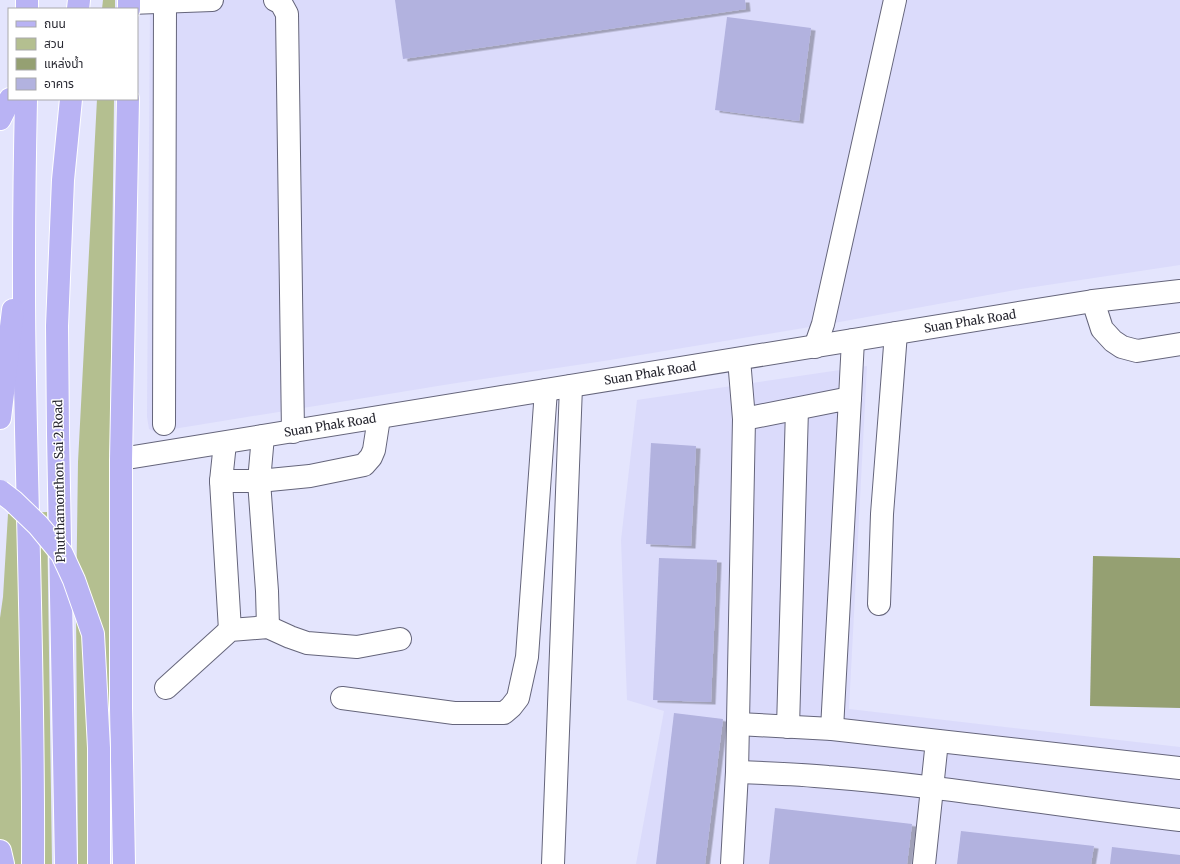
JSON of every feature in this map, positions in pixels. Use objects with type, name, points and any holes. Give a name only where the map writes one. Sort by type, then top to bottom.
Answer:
[{"type":"main road","points":[[0,119],[10,100]]},
{"type":"main road","points":[[26,100],[24,230],[25,380],[30,586],[33,864]]},
{"type":"main road","name":"Phutthamonthon Sai 2 Road","points":[[66,864],[57,326],[63,180],[71,100]]},
{"type":"main road","points":[[124,864],[121,708],[121,459],[128,100]]},
{"type":"main road","points":[[0,418],[24,230]]},
{"type":"main road","points":[[0,491],[13,500],[33,520],[62,554],[74,580],[92,634],[99,748],[99,864]]},
{"type":"main road","points":[[0,851],[3,864]]},
{"type":"street","points":[[129,4],[212,0]]},
{"type":"street","points":[[275,0],[281,3],[287,14],[293,432]]},
{"type":"street","points":[[815,346],[823,324],[895,0]]},
{"type":"street","points":[[164,424],[165,2]]},
{"type":"street","name":"Suan Phak Road","points":[[121,459],[1094,301],[1180,290]]},
{"type":"street","points":[[1094,301],[1102,329],[1113,341],[1122,347],[1137,351],[1180,344]]},
{"type":"street","points":[[879,604],[882,514],[896,333]]},
{"type":"street","points":[[832,729],[853,340]]},
{"type":"street","points":[[732,864],[737,772],[744,419],[739,359]]},
{"type":"street","points":[[553,864],[571,386]]},
{"type":"street","points":[[342,698],[454,713],[504,713],[518,698],[527,657],[546,390]]},
{"type":"street","points":[[744,419],[850,398]]},
{"type":"street","points":[[788,726],[797,408]]},
{"type":"street","points":[[221,481],[259,481],[310,476],[364,465],[371,457],[374,450],[379,418]]},
{"type":"street","points":[[263,436],[259,481],[267,591],[268,627]]},
{"type":"street","points":[[225,443],[221,481],[230,630]]},
{"type":"street","points":[[166,688],[230,630],[268,627],[290,637],[306,642],[357,646],[400,639]]},
{"type":"street","points":[[738,724],[832,729],[1180,768]]},
{"type":"street","points":[[924,864],[937,741]]},
{"type":"street","points":[[737,772],[828,777],[932,788],[1180,820]]},
{"type":"shaded area","points":[[150,0],[1180,0],[1180,265],[1021,289],[834,323],[604,361],[450,384],[155,432],[149,429],[147,417]]},
{"type":"shaded area","points":[[867,366],[849,709],[1180,747],[1180,864],[636,864],[664,711],[627,700],[621,540],[637,400]]},
{"type":"green space","points":[[103,0],[115,0],[115,8],[102,8]]},
{"type":"green space","points":[[97,100],[114,100],[109,527],[111,864],[78,864],[76,608],[78,462]]},
{"type":"green space","points":[[47,512],[52,864],[0,864],[0,618],[3,597],[8,514]]},
{"type":"water","points":[[1093,556],[1180,558],[1180,708],[1090,706]]},
{"type":"building","points":[[395,0],[745,0],[746,9],[403,59]]},
{"type":"building","points":[[727,17],[811,28],[799,121],[715,110]]},
{"type":"building","points":[[651,443],[696,446],[691,546],[646,544]]},
{"type":"building","points":[[659,558],[717,560],[711,702],[653,700]]},
{"type":"building","points":[[674,713],[723,719],[705,864],[656,864]]},
{"type":"building","points":[[775,808],[912,824],[907,864],[769,864]]},
{"type":"building","points":[[961,831],[1094,846],[1091,864],[957,864]]},
{"type":"building","points":[[1112,847],[1180,855],[1180,864],[1110,864]]}]
